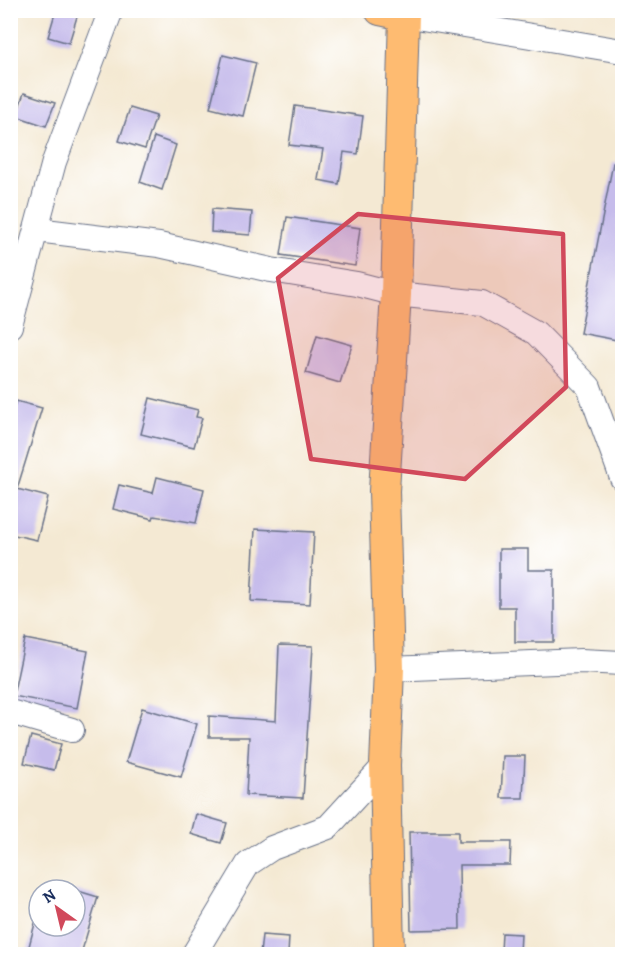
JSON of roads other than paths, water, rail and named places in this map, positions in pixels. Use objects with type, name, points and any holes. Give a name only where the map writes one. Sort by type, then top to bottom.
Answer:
[{"type":"main road","points":[[389,954],[386,765],[389,669],[384,491],[396,294],[392,13]]},
{"type":"street","points":[[10,326],[54,162],[111,10]]},
{"type":"street","points":[[392,13],[622,51]]},
{"type":"street","points":[[37,230],[159,245],[271,270],[357,284],[396,294],[482,303],[536,333],[589,387],[622,478]]},
{"type":"street","points":[[389,669],[581,661],[622,663]]},
{"type":"street","points":[[10,712],[72,730]]},
{"type":"street","points":[[194,954],[248,864],[272,848],[328,827],[386,765]]}]
